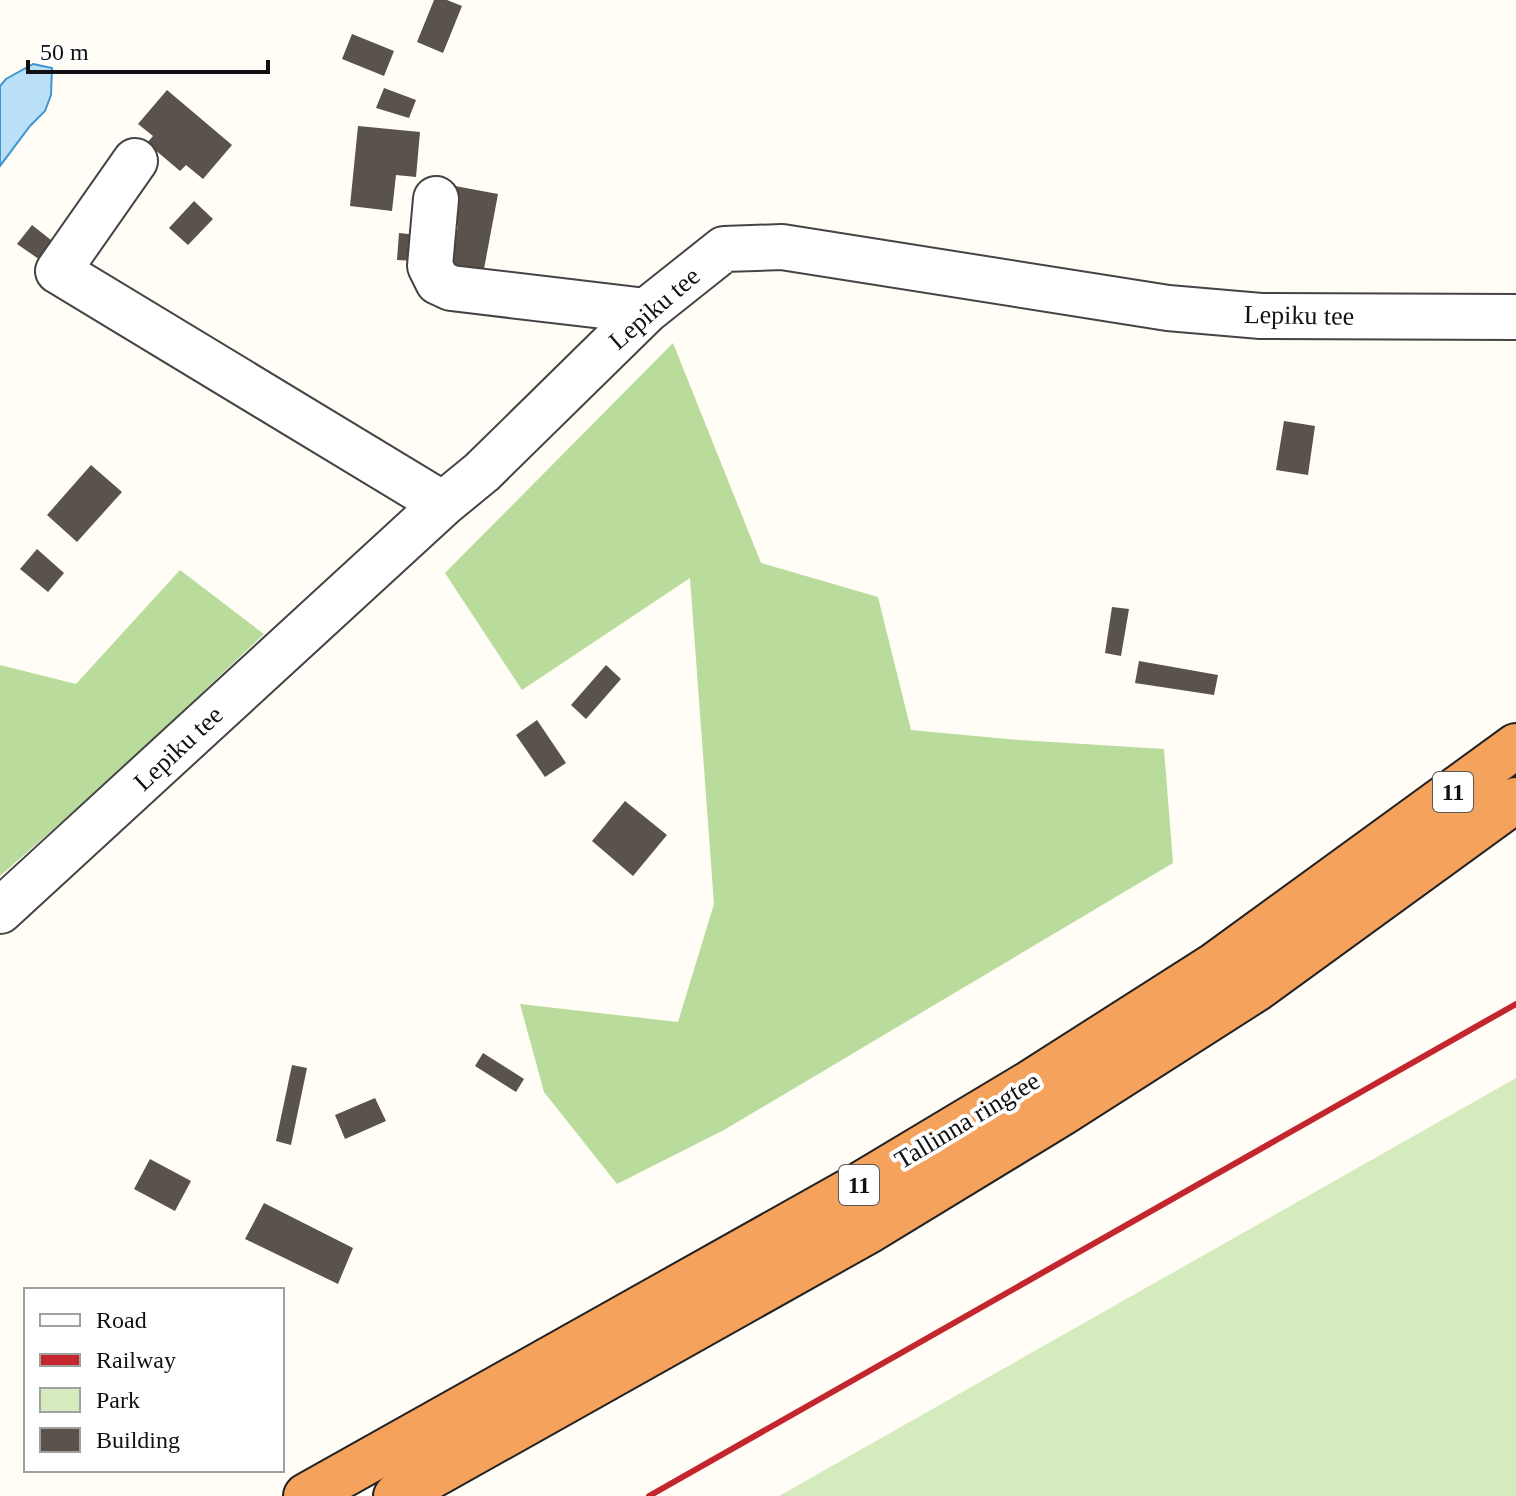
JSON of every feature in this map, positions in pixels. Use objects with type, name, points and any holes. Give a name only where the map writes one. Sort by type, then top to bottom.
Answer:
[{"type":"highway","points":[[1391,839],[1431,777],[1516,715]]},
{"type":"highway","name":"Tallinna ringtee","points":[[306,1496],[848,1192],[1030,1083],[1215,965],[1516,746]]},
{"type":"highway","name":"Tallinna ringtee","points":[[396,1496],[870,1230],[1036,1129],[1256,989],[1516,800]]},
{"type":"highway","points":[[1445,853],[1516,833]]},
{"type":"street","points":[[135,161],[58,271],[443,504]]},
{"type":"street","points":[[436,199],[430,266],[438,282],[451,288],[646,311]]},
{"type":"street","name":"Lepiku tee","points":[[0,911],[443,504],[482,472],[646,311],[724,249],[782,247],[1168,308],[1261,316],[1516,317]]},
{"type":"green space","points":[[673,343],[761,563],[878,597],[911,730],[1164,749],[1173,863],[724,1130],[617,1184],[544,1092],[520,1004],[678,1022],[714,904],[690,578],[522,690],[445,573]]},
{"type":"green space","points":[[180,570],[264,634],[115,775],[0,876],[0,665],[76,684]]},
{"type":"green space","points":[[1516,1078],[1516,1496],[779,1496]]},
{"type":"water","points":[[33,64],[52,68],[51,95],[45,111],[0,166],[0,86],[6,79]]},
{"type":"building","points":[[434,0],[447,0],[462,6],[443,53],[417,42]]},
{"type":"building","points":[[352,34],[394,51],[384,76],[342,59]]},
{"type":"building","points":[[384,88],[416,100],[409,118],[376,108]]},
{"type":"building","points":[[167,90],[232,145],[203,179],[186,165],[180,171],[147,143],[153,136],[138,124]]},
{"type":"building","points":[[358,126],[420,132],[416,177],[396,175],[392,211],[350,206]]},
{"type":"building","points":[[455,186],[498,194],[481,285],[447,279],[458,226],[450,222]]},
{"type":"building","points":[[194,201],[213,219],[188,245],[169,228]]},
{"type":"building","points":[[32,225],[56,244],[43,262],[17,244]]},
{"type":"building","points":[[399,233],[418,235],[416,261],[397,260]]},
{"type":"building","points":[[1284,421],[1315,426],[1308,475],[1276,470]]},
{"type":"building","points":[[91,465],[122,492],[77,542],[47,515]]},
{"type":"building","points":[[37,549],[64,573],[48,592],[20,569]]},
{"type":"building","points":[[1112,607],[1129,609],[1121,656],[1105,653]]},
{"type":"building","points":[[1139,661],[1218,675],[1214,695],[1135,683]]},
{"type":"building","points":[[606,665],[621,679],[586,719],[571,705]]},
{"type":"building","points":[[537,720],[566,763],[545,777],[516,735]]},
{"type":"building","points":[[625,801],[667,835],[633,876],[592,841]]},
{"type":"building","points":[[483,1053],[524,1079],[516,1092],[475,1066]]},
{"type":"building","points":[[292,1065],[307,1068],[291,1145],[276,1141]]},
{"type":"building","points":[[375,1098],[386,1121],[345,1139],[335,1115]]},
{"type":"building","points":[[150,1159],[191,1181],[175,1211],[134,1189]]},
{"type":"building","points":[[264,1203],[353,1248],[338,1284],[245,1239]]},
{"type":"railway","points":[[649,1496],[1516,1004]]}]
